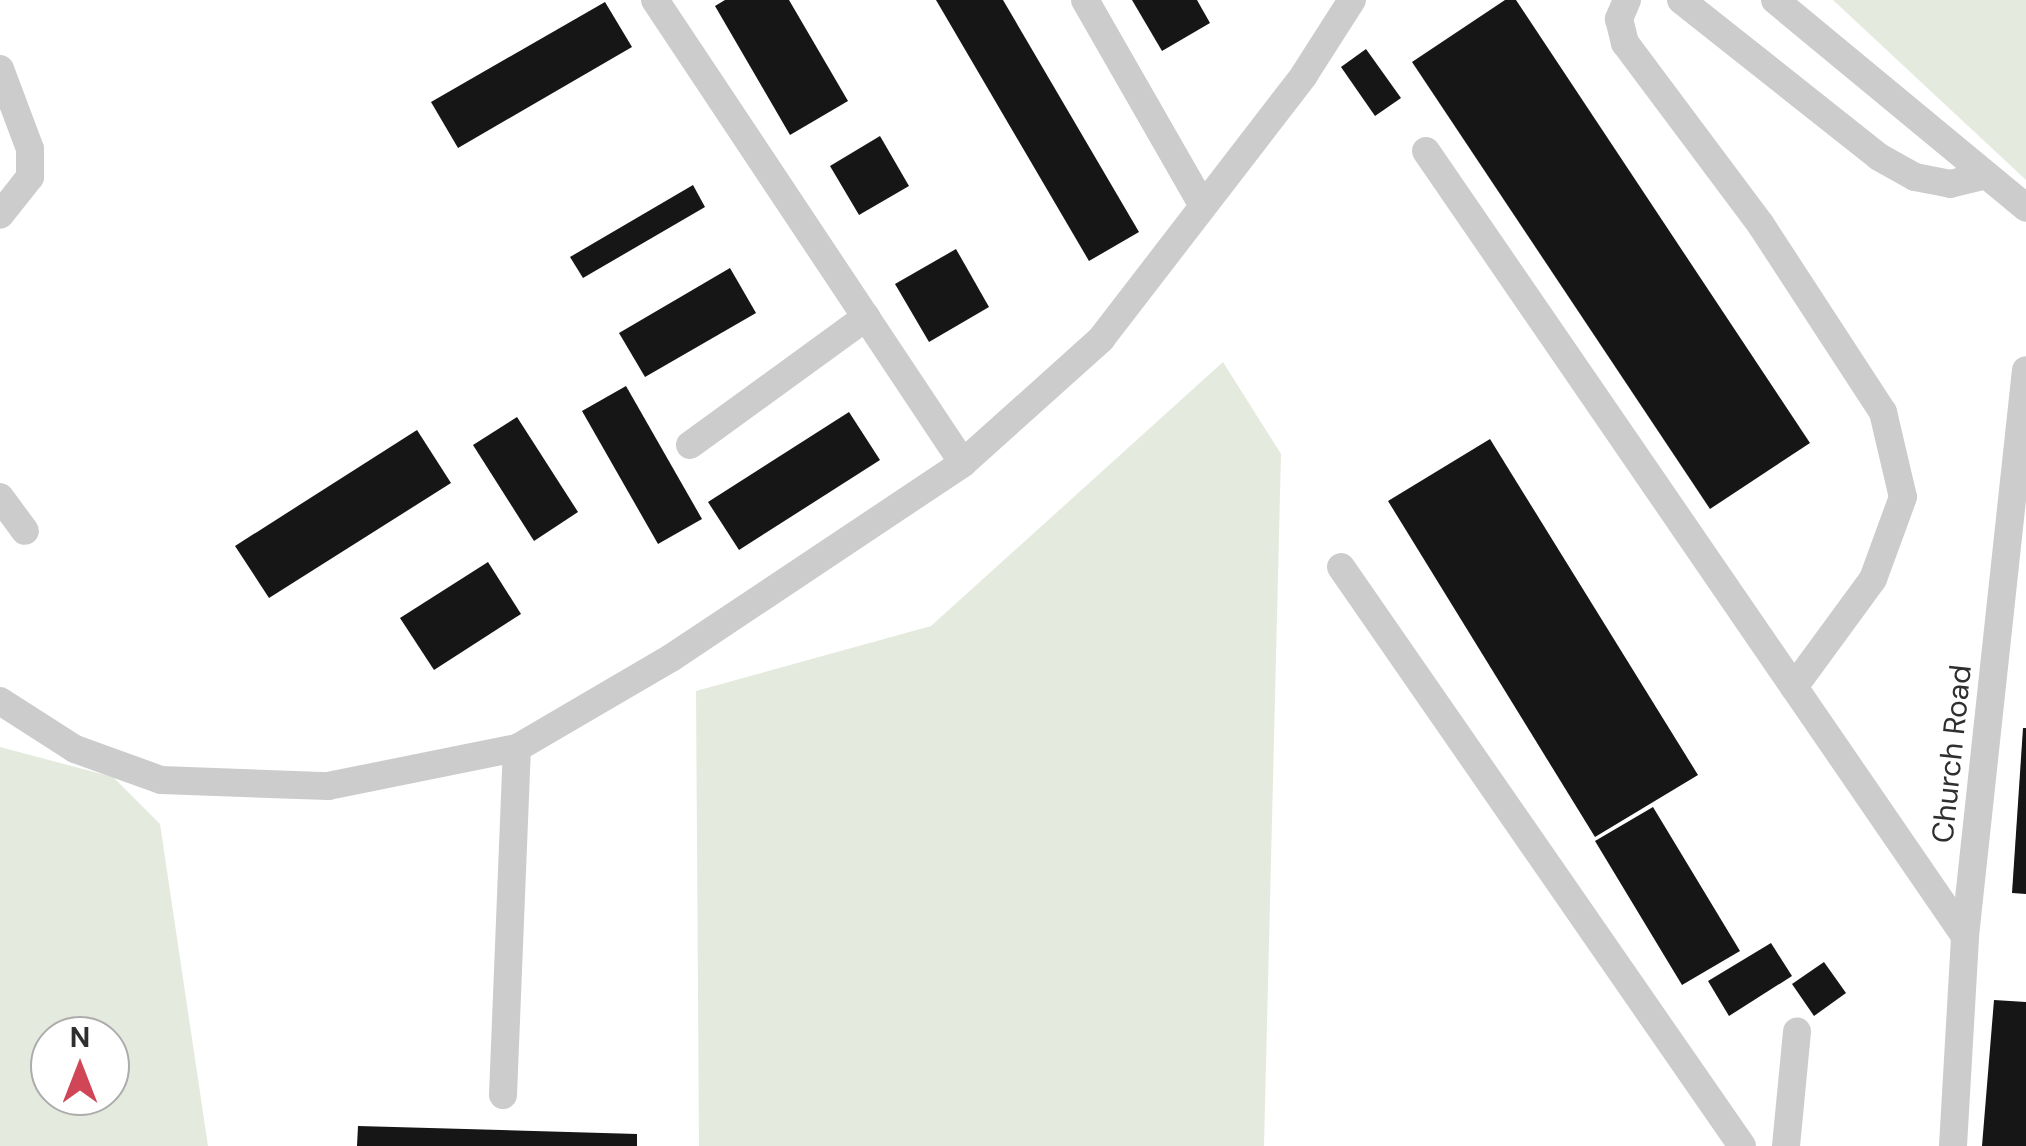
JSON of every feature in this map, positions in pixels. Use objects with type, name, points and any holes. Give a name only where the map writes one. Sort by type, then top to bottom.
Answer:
[{"type":"lane","points":[[656,0],[963,463]]},
{"type":"lane","points":[[1085,0],[1203,206]]},
{"type":"lane","points":[[0,700],[74,749],[161,780],[328,786],[517,748],[671,658],[963,463],[1101,339],[1304,74],[1352,0]]},
{"type":"lane","points":[[1627,0],[1619,19],[1625,43],[1761,225],[1883,412],[1887,428],[1903,496],[1880,563],[1794,687]]},
{"type":"lane","points":[[1682,0],[1891,164],[1950,184],[1986,175]]},
{"type":"lane","points":[[1775,0],[2026,208]]},
{"type":"lane","points":[[0,68],[30,149],[30,177],[0,215]]},
{"type":"lane","points":[[1426,150],[1965,936]]},
{"type":"lane","points":[[690,445],[866,318]]},
{"type":"lane","name":"Church Road","points":[[1953,1146],[1965,936],[2026,370]]},
{"type":"lane","points":[[0,496],[24,531]]},
{"type":"lane","points":[[1342,567],[1742,1146]]},
{"type":"lane","points":[[503,1095],[517,748]]},
{"type":"lane","points":[[1786,1146],[1797,1032]]},
{"type":"shaded area","points":[[1833,0],[2026,0],[2026,180]]},
{"type":"shaded area","points":[[1223,362],[1281,454],[1264,1146],[699,1146],[696,691],[931,626]]},
{"type":"shaded area","points":[[0,747],[113,777],[160,824],[208,1146],[0,1146]]},
{"type":"building","points":[[725,0],[789,0],[848,101],[790,135],[715,6]]},
{"type":"building","points":[[936,0],[1003,0],[1139,232],[1089,261]]},
{"type":"building","points":[[1132,0],[1197,0],[1210,23],[1162,51]]},
{"type":"building","points":[[1505,0],[1516,0],[1810,443],[1710,509],[1412,62]]},
{"type":"building","points":[[605,2],[632,47],[458,148],[431,102]]},
{"type":"building","points":[[1366,49],[1401,98],[1375,116],[1341,67]]},
{"type":"building","points":[[880,136],[909,186],[859,215],[830,166]]},
{"type":"building","points":[[693,185],[705,207],[583,278],[570,257]]},
{"type":"building","points":[[956,249],[989,307],[929,342],[895,284]]},
{"type":"building","points":[[730,268],[756,313],[645,377],[619,333]]},
{"type":"building","points":[[626,386],[702,519],[658,544],[582,411]]},
{"type":"building","points":[[849,412],[880,460],[739,550],[708,502]]},
{"type":"building","points":[[517,417],[578,512],[534,541],[473,445]]},
{"type":"building","points":[[417,430],[451,483],[269,598],[235,546]]},
{"type":"building","points":[[1490,439],[1698,775],[1595,837],[1388,501]]},
{"type":"building","points":[[488,562],[521,614],[434,670],[400,618]]},
{"type":"building","points":[[2026,728],[2026,894],[2012,893]]},
{"type":"building","points":[[1653,807],[1740,951],[1682,985],[1595,841]]},
{"type":"building","points":[[1771,943],[1792,976],[1729,1016],[1708,981]]},
{"type":"building","points":[[1824,962],[1846,993],[1814,1016],[1792,984]]},
{"type":"building","points":[[1994,1000],[2026,1002],[2026,1146],[1982,1146]]},
{"type":"building","points":[[358,1126],[637,1134],[637,1146],[357,1146]]}]
